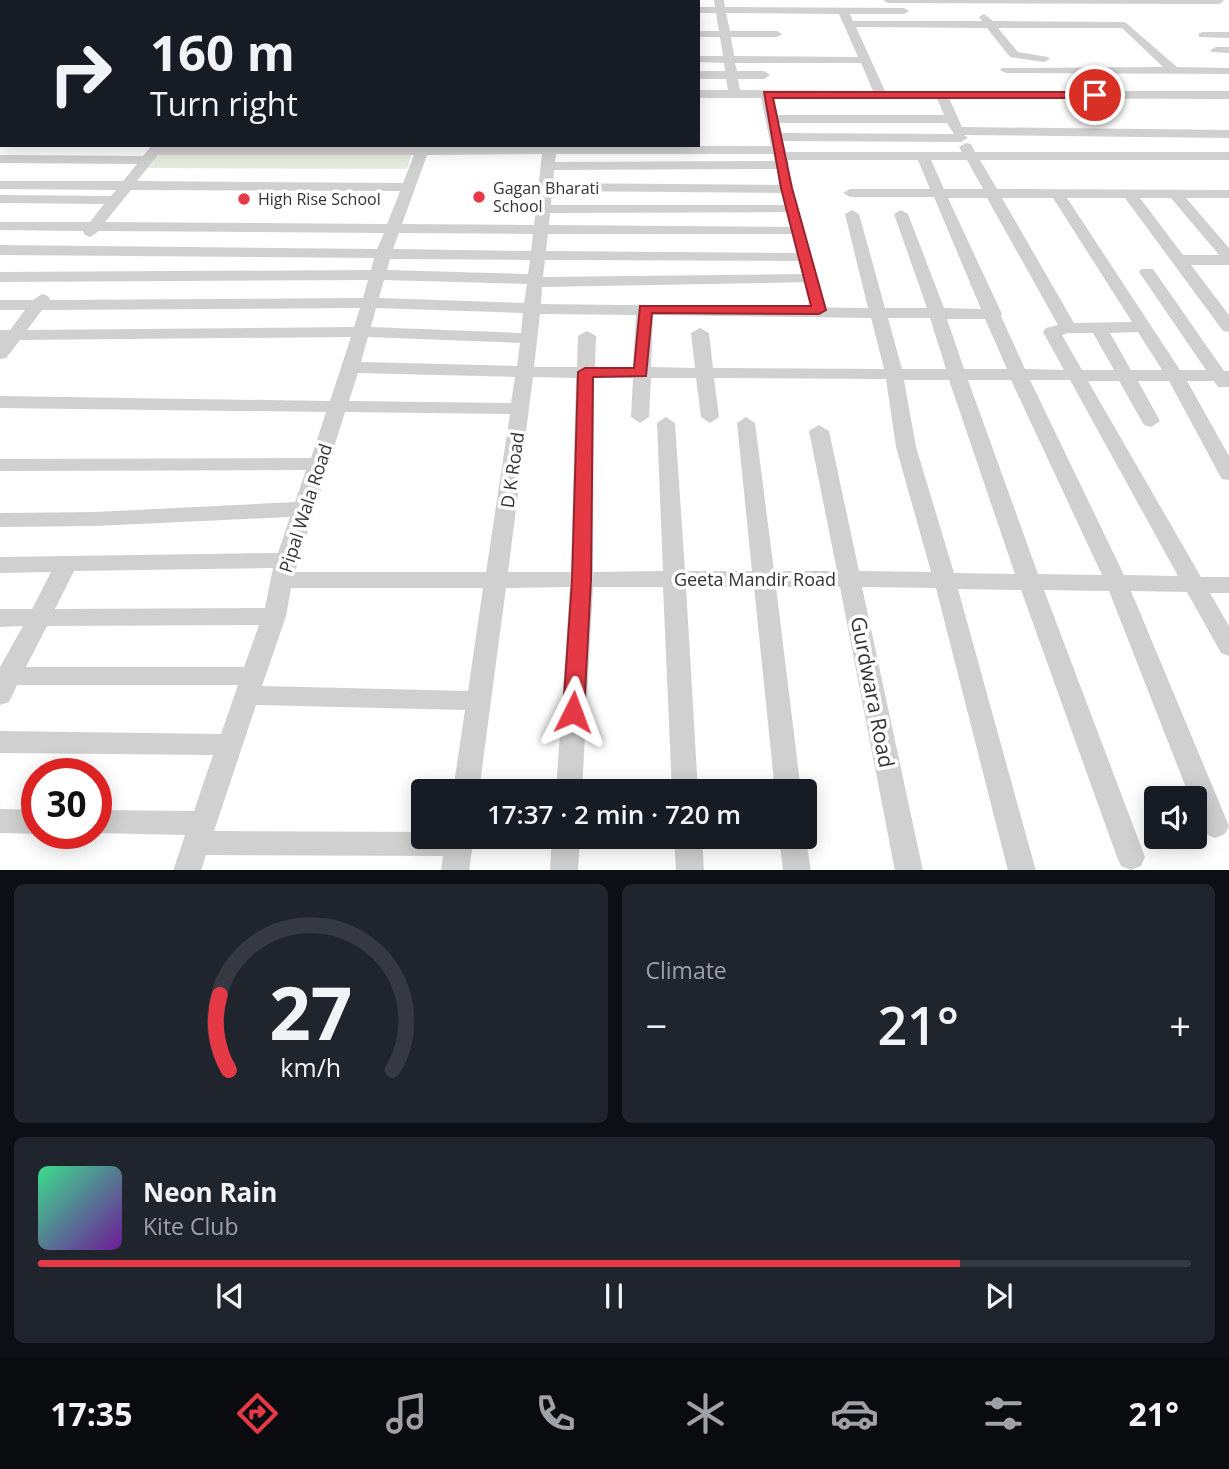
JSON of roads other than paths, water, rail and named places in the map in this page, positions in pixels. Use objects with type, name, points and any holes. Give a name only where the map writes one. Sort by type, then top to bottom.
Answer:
[{"type":"street","points":[[883,0],[1229,1]]},
{"type":"street","points":[[972,0],[1014,55],[1024,58],[1164,60]]},
{"type":"street","points":[[1099,1],[1164,60],[1197,95]]},
{"type":"street","points":[[1219,1],[1229,11]]},
{"type":"street","points":[[700,10],[844,14],[989,25],[1125,25]]},
{"type":"street","points":[[700,19],[722,10]]},
{"type":"street","points":[[722,10],[736,94]]},
{"type":"street","points":[[1178,11],[1229,11]]},
{"type":"street","points":[[844,14],[1111,13]]},
{"type":"street","points":[[844,14],[881,95]]},
{"type":"street","points":[[700,58],[727,47],[777,34]]},
{"type":"street","points":[[700,35],[727,47],[831,77],[881,95],[1197,95],[1227,98]]},
{"type":"street","points":[[1203,35],[1229,35]]},
{"type":"street","points":[[999,37],[1138,37]]},
{"type":"street","points":[[700,46],[775,47]]},
{"type":"street","points":[[1216,50],[1229,50]]},
{"type":"street","points":[[700,94],[767,94],[831,77],[863,60]]},
{"type":"street","points":[[1006,71],[1229,71]]},
{"type":"street","points":[[700,75],[764,75]]},
{"type":"street","points":[[767,94],[797,231],[819,310]]},
{"type":"street","points":[[942,96],[970,155],[1068,328]]},
{"type":"street","points":[[772,119],[957,129],[1229,134]]},
{"type":"street","points":[[779,152],[957,129]]},
{"type":"street","points":[[22,159],[32,147]]},
{"type":"street","points":[[0,159],[153,152],[423,147],[549,153],[1229,156]]},
{"type":"street","name":"Pipal Wala Road","points":[[187,870],[274,617],[284,570],[351,367],[384,253],[423,147]]},
{"type":"street","points":[[0,354],[7,335],[37,305],[153,152]]},
{"type":"street","name":"D K Road","points":[[468,779],[526,372],[549,153]]},
{"type":"street","points":[[923,156],[994,314],[1019,377],[1117,584],[1214,826]]},
{"type":"street","points":[[0,185],[408,187]]},
{"type":"street","points":[[545,187],[787,188]]},
{"type":"street","points":[[850,193],[1223,194],[1229,207]]},
{"type":"street","points":[[1057,193],[1175,376],[1229,474]]},
{"type":"street","points":[[1129,193],[1229,327]]},
{"type":"street","points":[[1175,194],[1229,259]]},
{"type":"street","points":[[0,199],[115,200]]},
{"type":"street","points":[[0,226],[393,227],[792,209]]},
{"type":"street","points":[[852,215],[894,374],[906,447],[1023,870]]},
{"type":"street","points":[[901,215],[1029,582],[1131,857]]},
{"type":"street","points":[[542,219],[797,231]]},
{"type":"street","points":[[0,250],[804,258]]},
{"type":"street","points":[[1177,260],[1229,259]]},
{"type":"street","points":[[1147,272],[1225,380]]},
{"type":"street","points":[[0,276],[379,275],[535,280],[810,279]]},
{"type":"street","points":[[0,305],[371,303],[532,309],[819,310],[994,314]]},
{"type":"street","points":[[640,416],[645,309]]},
{"type":"street","points":[[1144,327],[1068,328],[1052,332],[1229,647]]},
{"type":"street","points":[[1098,328],[1150,421]]},
{"type":"street","points":[[7,335],[362,332],[529,338]]},
{"type":"street","points":[[700,333],[710,417]]},
{"type":"street","points":[[570,779],[582,580],[587,336]]},
{"type":"street","points":[[351,367],[526,372],[1175,376],[1225,380]]},
{"type":"street","points":[[0,402],[520,408]]},
{"type":"street","points":[[666,423],[684,779]]},
{"type":"street","points":[[746,423],[787,779]]},
{"type":"street","name":"Gurdwara Road","points":[[819,431],[909,870]]},
{"type":"street","points":[[0,465],[318,464]]},
{"type":"street","points":[[0,520],[95,519],[303,509]]},
{"type":"street","name":"Geeta Mandir Road","points":[[0,565],[284,570],[496,579],[850,579],[1229,586]]},
{"type":"street","points":[[66,565],[3,682],[250,686],[479,701]]},
{"type":"street","points":[[0,618],[274,617]]},
{"type":"street","points":[[0,743],[229,745]]},
{"type":"street","points":[[0,821],[21,822]]},
{"type":"street","points":[[112,824],[199,833],[458,850]]},
{"type":"street","points":[[564,870],[565,849]]},
{"type":"street","points":[[689,849],[690,870]]},
{"type":"street","points":[[795,849],[797,870]]},
{"type":"place","name":"Gagan Bharati School","points":[[479,197]]},
{"type":"place","name":"High Rise School","points":[[244,199]]}]
